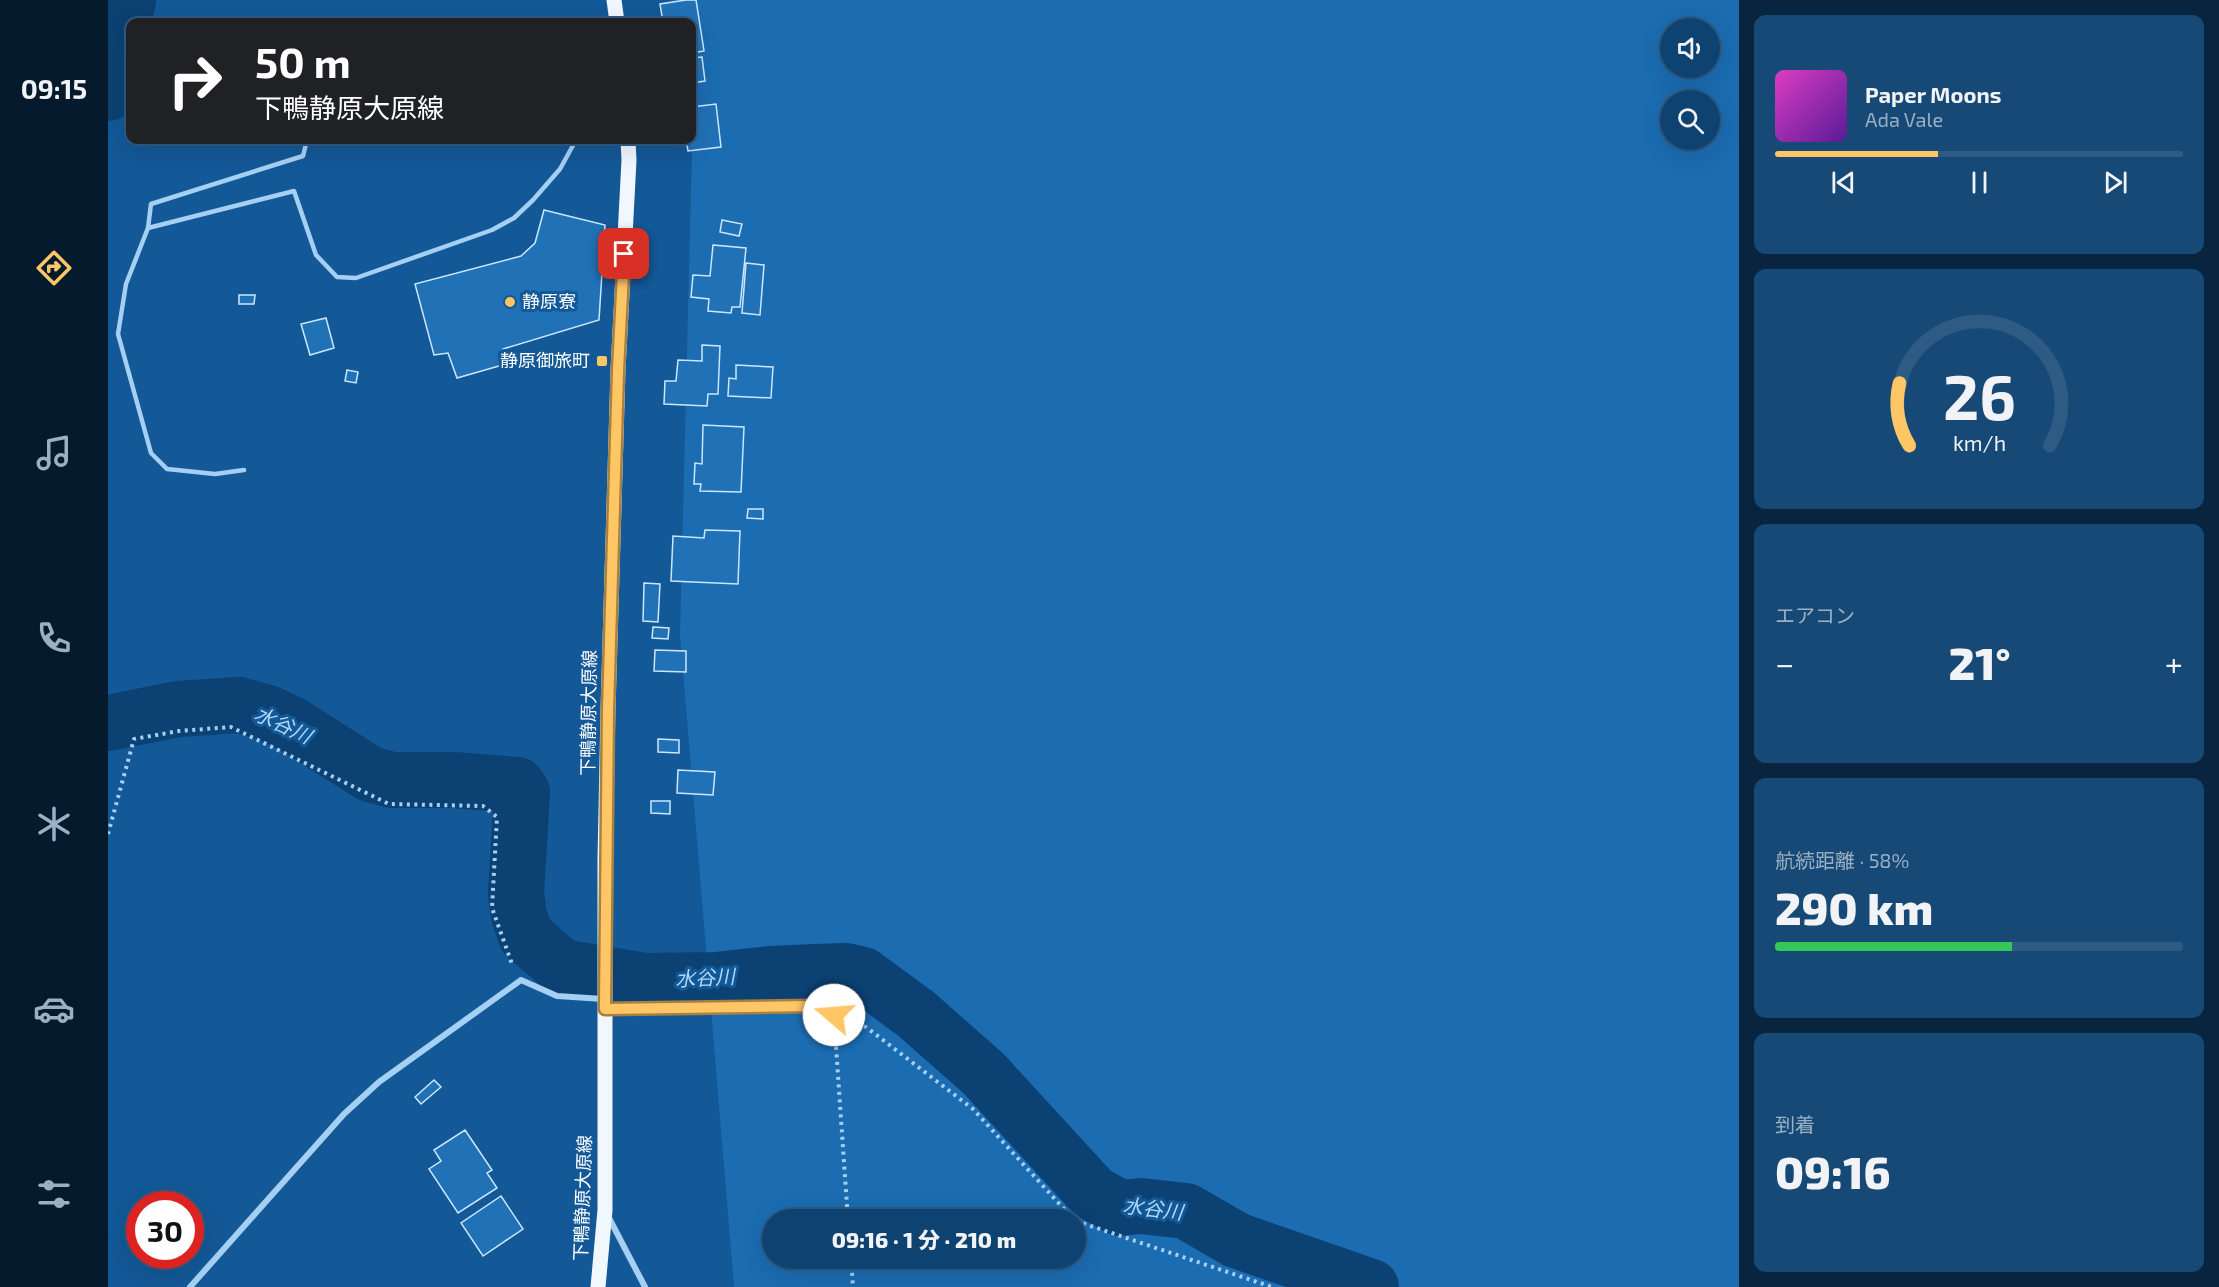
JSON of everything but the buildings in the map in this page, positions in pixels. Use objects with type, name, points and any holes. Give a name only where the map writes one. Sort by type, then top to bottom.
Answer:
[{"type":"main road","points":[[614,0],[616,18]]},
{"type":"main road","name":"下鴨静原大原線","points":[[598,1287],[605,1210],[609,698],[618,370],[628,144]]},
{"type":"street","points":[[190,1287],[344,1114],[379,1082],[521,980],[557,996],[605,1004],[812,1006],[834,1015]]},
{"type":"street","points":[[605,1210],[645,1287]]},
{"type":"lane","points":[[244,470],[215,474],[167,469],[151,453],[118,334],[126,284],[148,228],[151,204],[303,156],[306,144]]},
{"type":"lane","points":[[148,228],[294,190],[316,255],[338,277],[356,278],[492,230],[514,218],[534,200],[560,169],[574,144]]},
{"type":"path","points":[[108,834],[134,739],[179,731],[231,727],[389,804],[483,806],[497,817],[492,908],[509,958],[521,980]]},
{"type":"path","points":[[847,1209],[834,1015],[866,1027],[973,1109],[1065,1209]]},
{"type":"path","points":[[1086,1224],[1272,1287]]},
{"type":"path","points":[[852,1269],[853,1287]]},
{"type":"shaded area","points":[[673,0],[1739,0],[1739,1287],[734,1287],[680,635],[692,144],[696,144],[696,18],[675,18]]},
{"type":"waterway","points":[[108,93],[128,0]]},
{"type":"waterway","name":"水谷川","points":[[108,723],[178,709],[239,705],[268,713],[293,725],[370,774],[392,780],[453,780],[517,785],[522,792],[516,893],[519,916],[526,936],[562,967],[646,981],[716,980],[770,974],[846,971],[863,975],[916,1014],[984,1074],[1093,1193],[1120,1208],[1141,1206],[1186,1211],[1236,1240],[1371,1287]]},
{"type":"place","name":"静原寮","points":[[510,302]]},
{"type":"place","name":"静原御旅町","points":[[602,361]]},
{"type":"route","points":[[624,254],[618,370],[608,710],[605,1009],[812,1006],[834,1015]]}]
